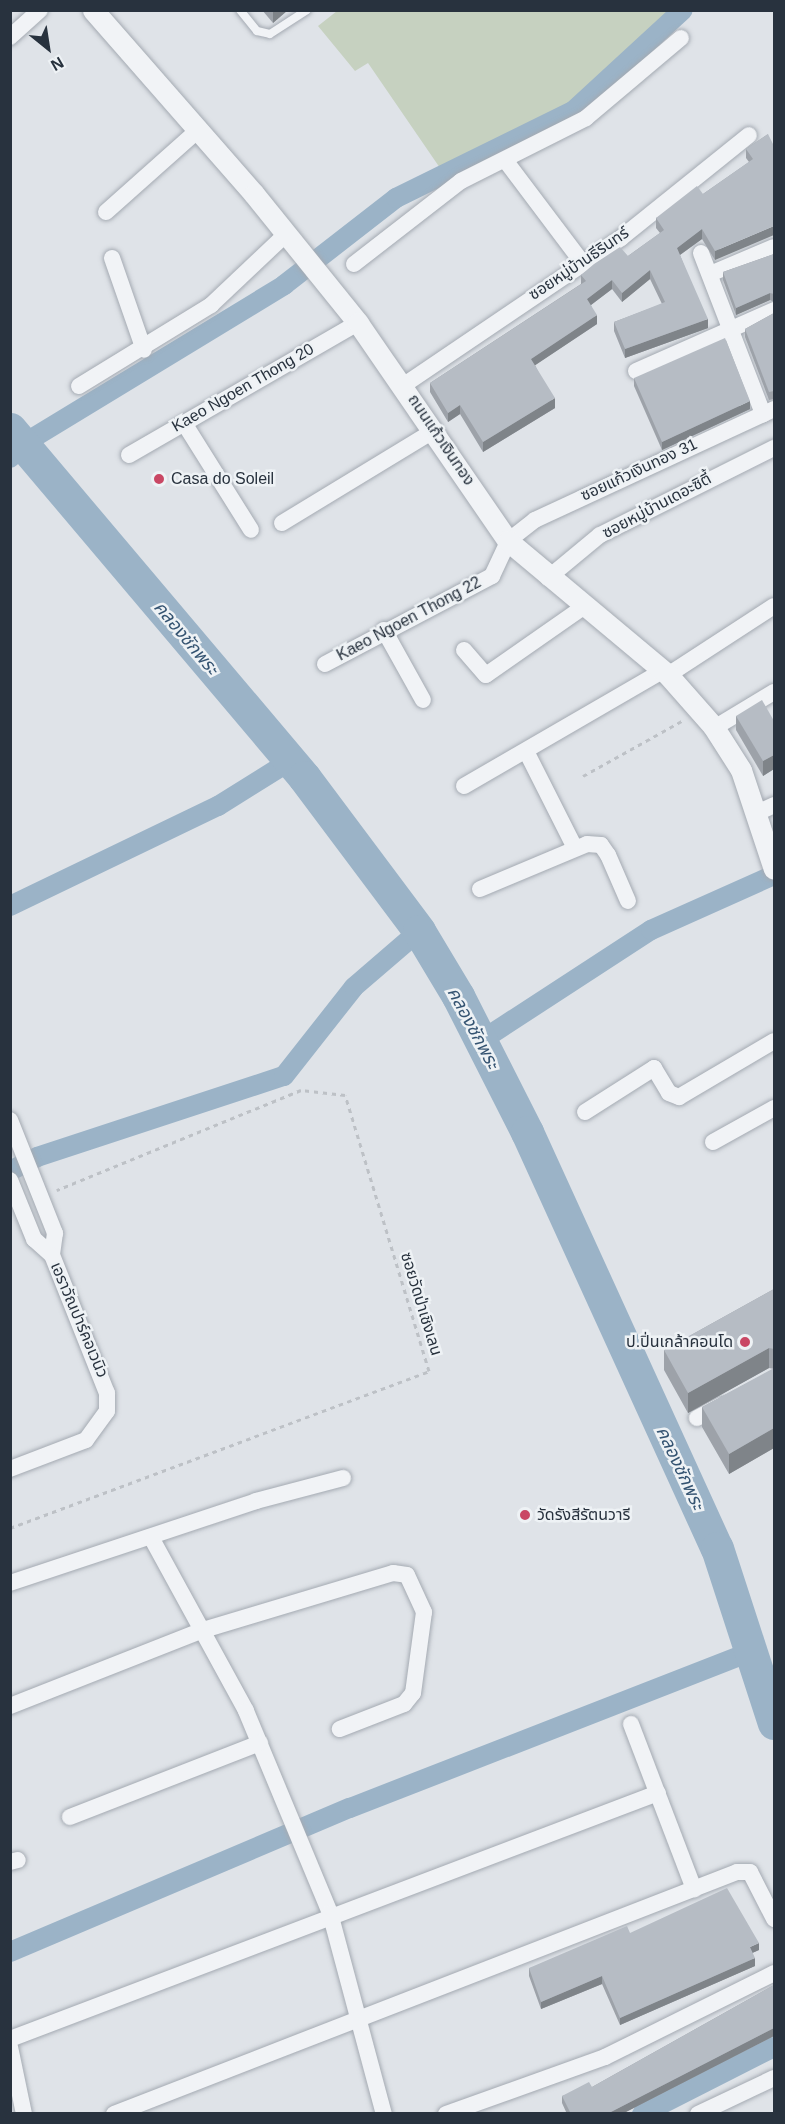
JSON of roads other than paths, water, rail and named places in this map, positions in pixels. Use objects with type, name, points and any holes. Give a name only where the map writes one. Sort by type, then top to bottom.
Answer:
[{"type":"street","points":[[10,37],[40,10]]},
{"type":"street","name":"ถนนแก้วเงินทอง","points":[[98,12],[291,240],[358,323],[435,430],[508,541],[582,608],[665,673],[700,711],[766,809],[773,866]]},
{"type":"street","points":[[354,264],[419,209],[505,160],[586,118],[681,38]]},
{"type":"street","points":[[106,212],[198,130]]},
{"type":"street","name":"ซอยหมู่บ้านธีรินทร์","points":[[404,385],[581,261],[621,237],[749,135]]},
{"type":"street","points":[[505,160],[581,261]]},
{"type":"street","points":[[79,386],[144,350],[211,305],[291,240]]},
{"type":"street","points":[[710,274],[774,247]]},
{"type":"street","points":[[701,253],[730,330],[769,411]]},
{"type":"street","points":[[112,258],[144,350]]},
{"type":"street","points":[[636,370],[774,310]]},
{"type":"street","name":"Kaeo Ngoen Thong 20","points":[[129,455],[358,323]]},
{"type":"street","name":"ซอยแก้วเงินทอง 31","points":[[508,541],[556,509],[769,411]]},
{"type":"street","points":[[184,423],[251,530]]},
{"type":"street","points":[[282,523],[435,430]]},
{"type":"street","name":"ซอยหมู่บ้านเดอะซิตี้","points":[[548,578],[600,535],[774,448]]},
{"type":"street","name":"Kaeo Ngoen Thong 22","points":[[325,664],[384,630],[492,576],[508,541]]},
{"type":"street","points":[[465,786],[665,673],[774,606]]},
{"type":"street","points":[[464,650],[486,675],[582,608]]},
{"type":"street","points":[[384,630],[423,700]]},
{"type":"street","points":[[714,729],[774,692]]},
{"type":"street","points":[[526,751],[574,846]]},
{"type":"street","points":[[480,889],[574,846],[601,845],[628,901]]},
{"type":"street","points":[[585,1112],[654,1068],[669,1093],[679,1097],[774,1041]]},
{"type":"street","points":[[713,1142],[774,1108]]},
{"type":"street","name":"เอราวัณปาร์คอเวนิว","points":[[10,1120],[55,1233],[52,1255]]},
{"type":"street","name":"เอราวัณปาร์คอเวนิว","points":[[10,1180],[34,1239],[52,1255],[105,1379],[106,1411],[86,1440],[10,1469]]},
{"type":"street","points":[[697,1418],[736,1397]]},
{"type":"street","points":[[10,1583],[152,1539],[256,1501],[343,1478]]},
{"type":"street","points":[[152,1539],[260,1743],[282,1794],[330,1913],[357,2021],[384,2114]]},
{"type":"street","points":[[10,1706],[200,1631],[393,1573],[407,1575],[424,1612],[413,1693],[404,1704],[340,1729]]},
{"type":"street","points":[[631,1724],[694,1889]]},
{"type":"street","points":[[70,1817],[260,1743]]},
{"type":"street","points":[[10,2038],[330,1913],[658,1793]]},
{"type":"street","points":[[114,2114],[694,1889],[750,1872],[774,1919]]},
{"type":"street","points":[[446,2114],[605,2057],[774,1973]]},
{"type":"street","points":[[10,2047],[24,2114]]},
{"type":"street","points":[[698,2114],[774,2078]]},
{"type":"lane","points":[[240,10],[257,31],[270,34],[307,10]]},
{"type":"waterway","points":[[10,458],[23,444],[284,285],[396,198],[573,111],[683,10]]},
{"type":"waterway","name":"คลองชักพระ","points":[[10,429],[304,777],[419,931],[458,996],[527,1132],[717,1548],[774,1723]]},
{"type":"waterway","points":[[10,906],[218,806],[290,761]]},
{"type":"waterway","points":[[479,1042],[651,930],[774,875]]},
{"type":"waterway","points":[[10,1171],[37,1157],[284,1076],[354,987],[419,931]]},
{"type":"waterway","points":[[10,1952],[350,1808],[751,1652]]},
{"type":"waterway","points":[[642,2114],[774,2047]]},
{"type":"place","name":"Casa do Soleil","points":[[159,479]]},
{"type":"place","name":"ป.ปิ่นเกล้าคอนโด","points":[[745,1342]]},
{"type":"place","name":"วัดรังสีรัตนวารี","points":[[525,1515]]}]
